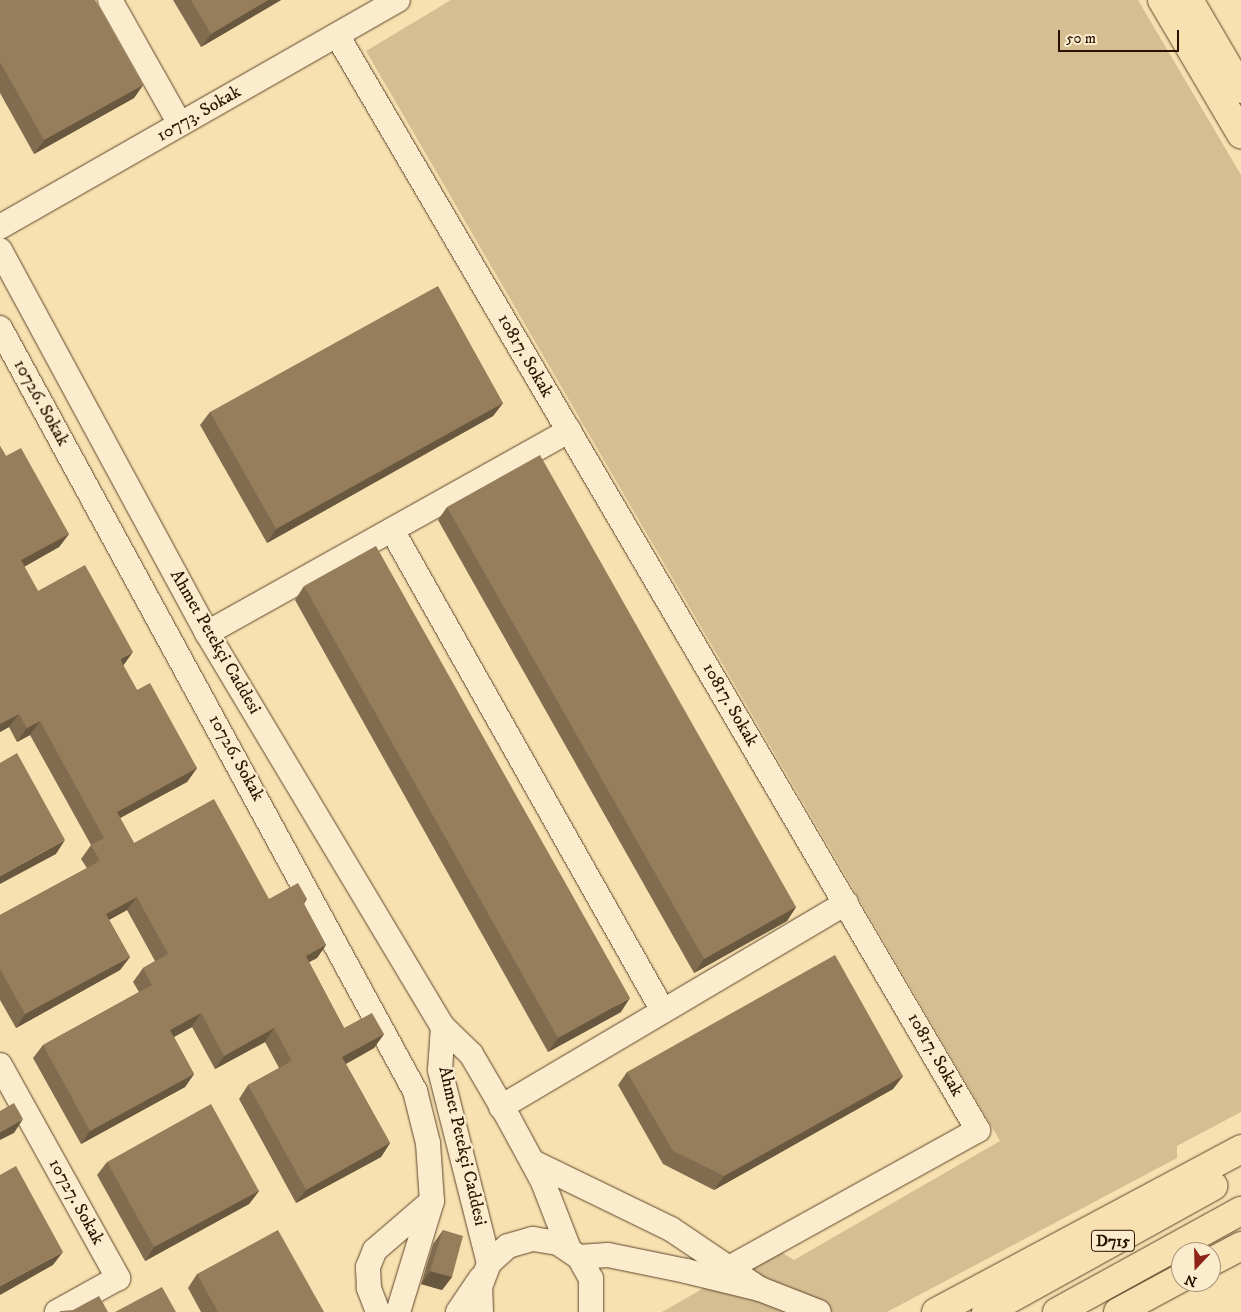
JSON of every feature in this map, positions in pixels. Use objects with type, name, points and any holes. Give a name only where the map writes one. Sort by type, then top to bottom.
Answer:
[{"type":"main road","points":[[1162,0],[1241,134]]},
{"type":"main road","points":[[1189,0],[1241,89]]},
{"type":"main road","points":[[936,1312],[1241,1149]]},
{"type":"main road","name":"D715","points":[[986,1312],[1241,1171]]},
{"type":"main road","name":"D715","points":[[1057,1312],[1241,1211]]},
{"type":"main road","points":[[1221,1257],[1241,1246]]},
{"type":"main road","points":[[1118,1312],[1171,1283]]},
{"type":"street","points":[[110,0],[180,124]]},
{"type":"street","name":"10773. Sokak","points":[[0,227],[398,0]]},
{"type":"street","name":"10817. Sokak","points":[[337,35],[978,1130],[729,1268]]},
{"type":"street","name":"Ahmet Petekçi Caddesi","points":[[0,250],[208,633],[444,1027],[470,1054],[533,1162],[574,1253],[592,1280],[591,1312]]},
{"type":"street","name":"10726. Sokak","points":[[0,328],[406,1068],[416,1091],[428,1143],[432,1201]]},
{"type":"street","points":[[208,633],[569,431]]},
{"type":"street","points":[[392,530],[663,1011]]},
{"type":"street","points":[[501,1107],[846,903]]},
{"type":"street","name":"Ahmet Petekçi Caddesi","points":[[444,1027],[440,1070],[486,1269]]},
{"type":"street","name":"10727. Sokak","points":[[0,1065],[118,1278],[57,1312]]},
{"type":"street","points":[[533,1162],[637,1210],[760,1289]]},
{"type":"street","points":[[378,1312],[369,1288],[368,1267],[375,1250],[432,1201]]},
{"type":"street","points":[[398,1312],[432,1201]]},
{"type":"street","points":[[458,1312],[486,1269],[508,1246],[533,1239],[552,1241],[574,1253],[608,1255],[635,1260],[760,1289],[819,1312]]},
{"type":"street","points":[[482,1312],[479,1300],[486,1269]]},
{"type":"shaded area","points":[[451,0],[1138,0],[1241,175],[1241,1112],[1177,1146],[1177,1158],[887,1312],[662,1312],[765,1253],[778,1250],[794,1260],[1000,1141],[366,51]]},
{"type":"building","points":[[0,0],[95,0],[143,85],[44,140],[0,62]]},
{"type":"building","points":[[191,0],[268,0],[211,34]]},
{"type":"building","points":[[438,286],[503,403],[276,529],[210,412]]},
{"type":"building","points":[[0,446],[6,456],[21,448],[69,534],[21,560],[38,591],[85,565],[133,652],[120,659],[137,690],[150,683],[197,768],[117,812],[134,843],[214,799],[269,899],[298,883],[307,899],[303,902],[326,945],[306,956],[344,1028],[372,1013],[384,1034],[342,1057],[390,1143],[306,1190],[248,1085],[292,1061],[274,1028],[224,1056],[201,1013],[170,1030],[194,1074],[90,1131],[43,1045],[152,985],[143,968],[168,954],[137,897],[106,914],[130,957],[25,1014],[0,969],[0,915],[100,861],[91,845],[104,838],[40,721],[27,728],[19,714],[0,724]]},
{"type":"building","points":[[540,455],[796,907],[704,959],[447,507]]},
{"type":"building","points":[[376,546],[630,998],[558,1038],[304,586]]},
{"type":"building","points":[[17,753],[65,840],[0,876],[0,763]]},
{"type":"building","points":[[835,955],[903,1076],[724,1176],[673,1151],[627,1072]]},
{"type":"building","points":[[14,1103],[23,1119],[0,1132],[0,1111]]},
{"type":"building","points":[[211,1104],[259,1191],[154,1247],[107,1162]]},
{"type":"building","points":[[16,1166],[63,1252],[0,1286],[0,1175]]},
{"type":"building","points":[[278,1230],[324,1312],[218,1312],[197,1274]]},
{"type":"building","points":[[443,1230],[463,1236],[452,1277],[430,1271]]},
{"type":"building","points":[[162,1287],[176,1312],[115,1312]]},
{"type":"building","points":[[99,1296],[108,1312],[59,1312],[73,1310]]}]
